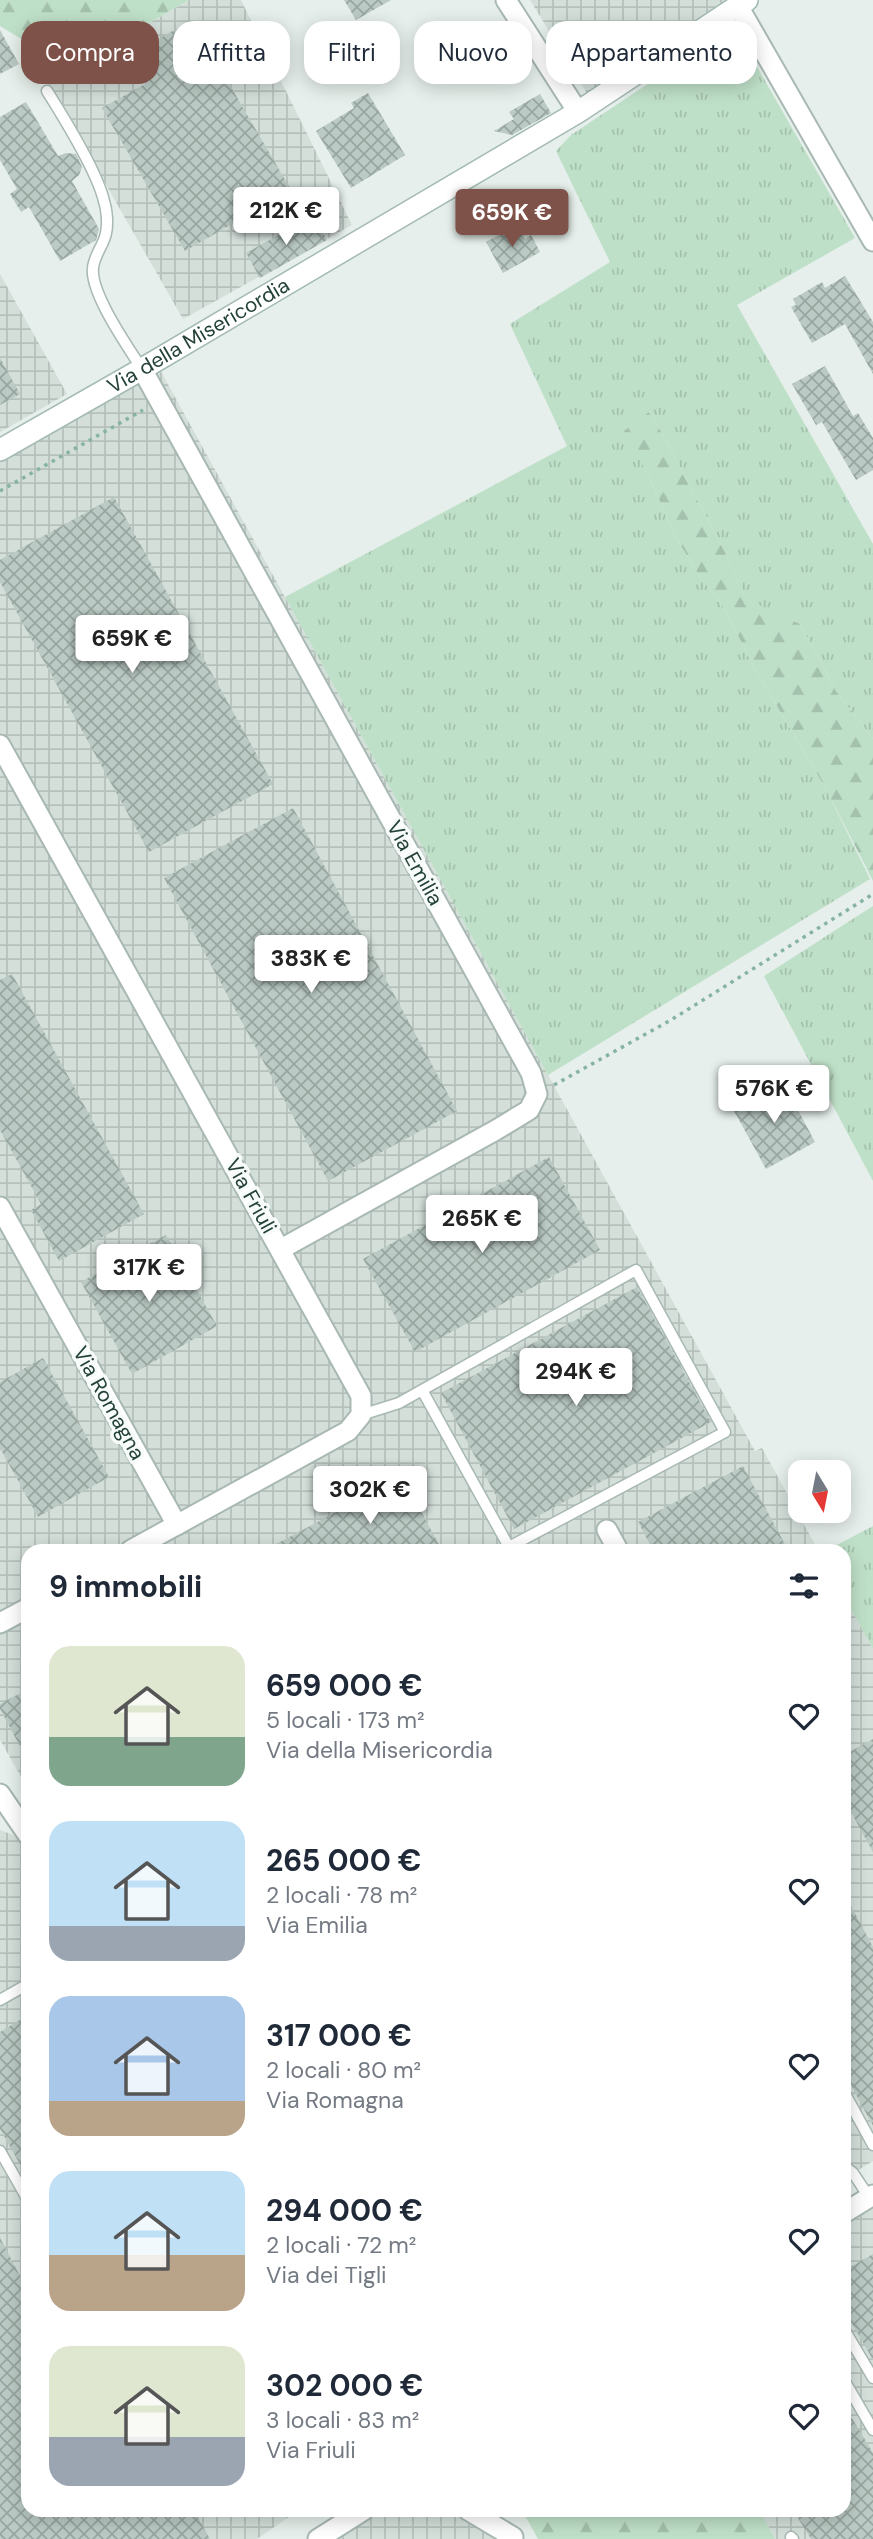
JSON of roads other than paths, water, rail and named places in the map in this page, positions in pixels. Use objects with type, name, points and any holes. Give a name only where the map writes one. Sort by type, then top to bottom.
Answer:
[{"type":"street","points":[[506,0],[578,112]]},
{"type":"street","points":[[742,3],[873,241]]},
{"type":"street","name":"Via della Misericordia","points":[[0,450],[578,112],[742,3]]},
{"type":"street","name":"Via Emilia","points":[[142,369],[531,1073],[537,1094],[529,1110],[496,1130],[281,1249]]},
{"type":"street","name":"Via Friuli","points":[[0,745],[361,1396],[361,1415]]},
{"type":"street","name":"Via Romagna","points":[[0,1207],[177,1525]]},
{"type":"street","points":[[142,1544],[348,1431],[361,1415]]},
{"type":"street","points":[[607,1530],[615,1544]]},
{"type":"street","points":[[0,1623],[21,1612]]},
{"type":"street","points":[[0,1794],[21,1826]]},
{"type":"street","points":[[0,1822],[21,1832]]},
{"type":"street","points":[[851,2209],[871,2196]]},
{"type":"street","points":[[318,2539],[351,2517]]},
{"type":"street","points":[[479,2517],[513,2538]]},
{"type":"street","points":[[500,2517],[513,2538]]},
{"type":"lane","points":[[47,91],[63,115],[99,184],[104,201],[106,234],[96,256],[93,279],[122,339],[142,369]]},
{"type":"lane","points":[[361,1415],[399,1403],[636,1270],[724,1432],[515,1544]]},
{"type":"lane","points":[[422,1390],[507,1544]]},
{"type":"lane","points":[[0,2000],[21,1988]]},
{"type":"lane","points":[[851,2103],[869,2130],[873,2145]]},
{"type":"lane","points":[[0,2151],[21,2188]]},
{"type":"lane","points":[[851,2171],[871,2196]]},
{"type":"lane","points":[[851,2341],[873,2378]]},
{"type":"lane","points":[[851,2392],[873,2430]]}]
